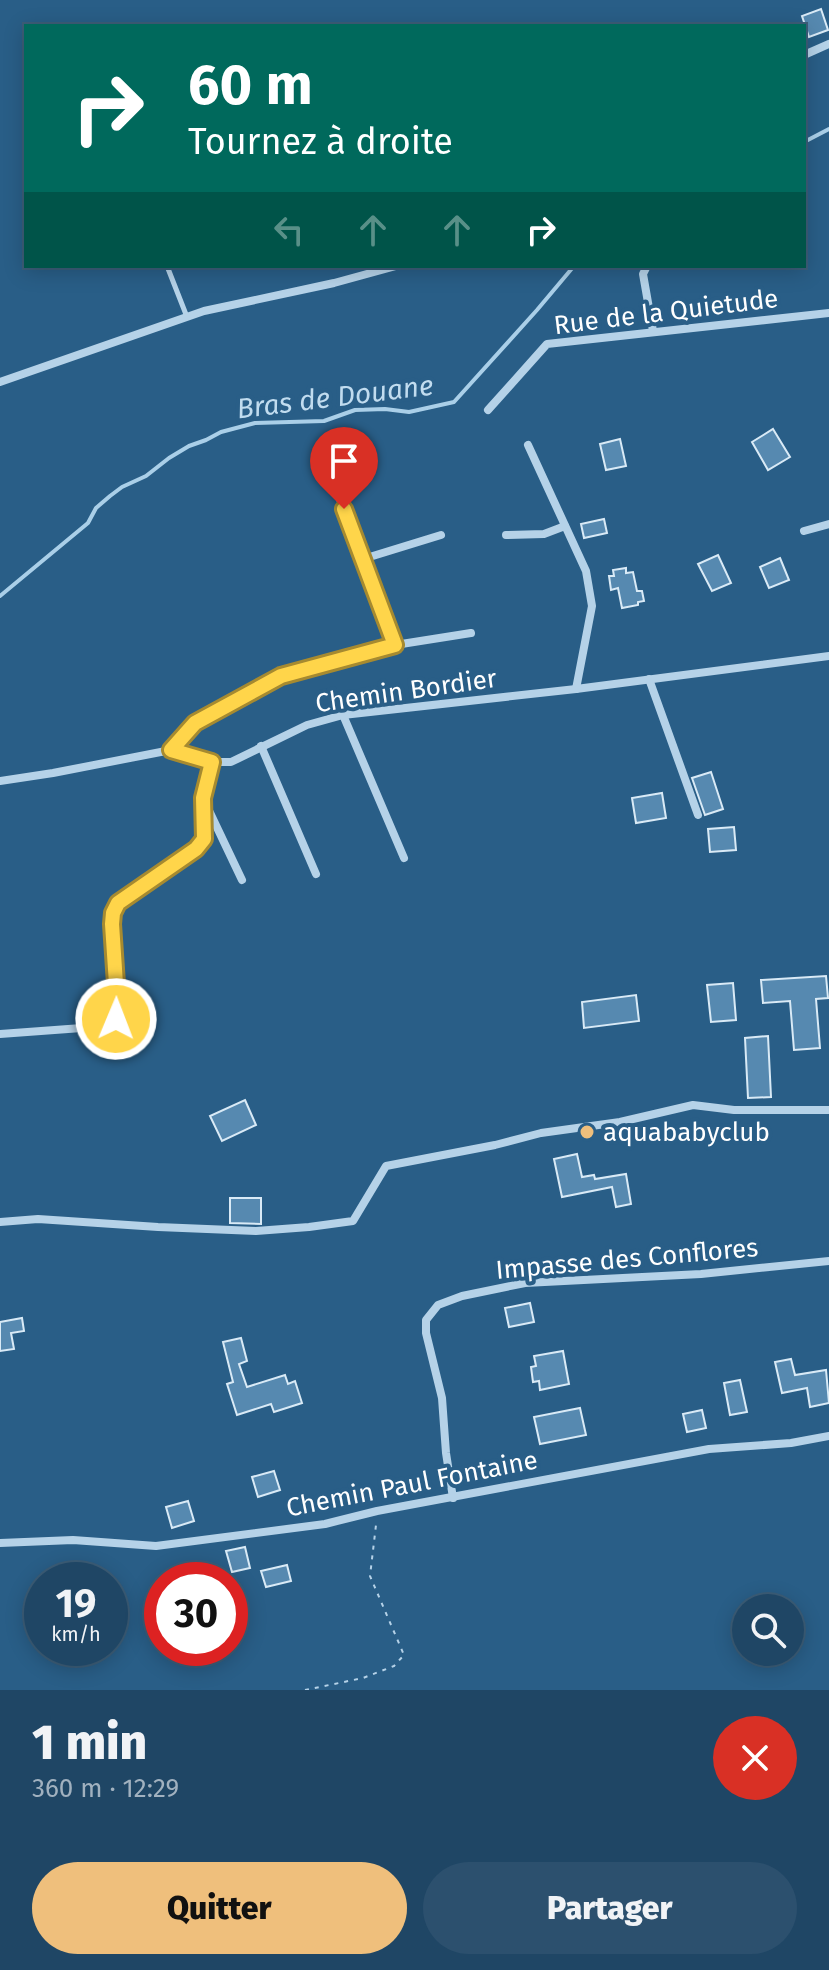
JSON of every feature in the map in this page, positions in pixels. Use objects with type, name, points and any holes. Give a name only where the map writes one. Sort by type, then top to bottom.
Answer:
[{"type":"street","points":[[806,54],[829,44]]},
{"type":"street","points":[[0,382],[204,311],[389,268]]},
{"type":"street","points":[[646,268],[643,274],[653,331]]},
{"type":"street","name":"Rue de la Quietude","points":[[488,410],[547,344],[829,313]]},
{"type":"street","points":[[528,445],[586,571],[592,600],[576,689]]},
{"type":"street","points":[[325,459],[395,645]]},
{"type":"street","points":[[804,531],[829,524]]},
{"type":"street","points":[[506,535],[544,534],[565,526]]},
{"type":"street","points":[[363,559],[441,535]]},
{"type":"street","points":[[171,750],[195,723],[281,676],[395,645],[471,633]]},
{"type":"street","name":"Chemin Bordier","points":[[212,762],[231,762],[307,725],[343,715],[829,656]]},
{"type":"street","points":[[649,679],[698,815]]},
{"type":"street","points":[[343,715],[404,858]]},
{"type":"street","points":[[261,746],[316,874]]},
{"type":"street","points":[[0,781],[171,750],[212,762],[203,798],[202,844],[118,903],[113,913],[116,1019],[109,1026],[0,1034]]},
{"type":"street","points":[[203,798],[242,880]]},
{"type":"street","points":[[0,1222],[38,1219],[256,1231],[309,1227],[353,1221],[386,1166],[541,1133],[620,1122],[693,1105],[734,1110],[829,1110]]},
{"type":"street","name":"Impasse des Conflores","points":[[453,1498],[442,1398],[426,1333],[426,1320],[438,1305],[462,1296],[525,1283],[701,1274],[829,1261]]},
{"type":"street","name":"Chemin Paul Fontaine","points":[[0,1543],[73,1540],[156,1546],[325,1524],[377,1511],[709,1449],[791,1443],[829,1436]]},
{"type":"lane","points":[[168,268],[187,317]]},
{"type":"path","points":[[305,1690],[363,1678],[394,1666],[404,1655],[370,1576],[377,1511]]},
{"type":"building","points":[[821,9],[828,30],[809,37],[802,16]]},
{"type":"building","points":[[773,429],[790,457],[768,470],[752,442]]},
{"type":"building","points":[[620,439],[626,466],[606,470],[600,444]]},
{"type":"building","points":[[604,519],[607,533],[584,538],[581,524]]},
{"type":"building","points":[[718,555],[731,583],[712,591],[698,564]]},
{"type":"building","points":[[780,558],[789,580],[769,588],[760,567]]},
{"type":"building","points":[[626,568],[626,573],[633,572],[637,591],[642,591],[644,601],[622,608],[618,588],[611,590],[609,576],[614,576],[613,570]]},
{"type":"building","points":[[711,772],[723,809],[705,815],[692,778]]},
{"type":"building","points":[[662,793],[666,818],[636,823],[632,798]]},
{"type":"building","points":[[734,827],[736,850],[710,852],[708,829]]},
{"type":"building","points":[[826,976],[828,998],[816,999],[820,1048],[794,1050],[790,1001],[763,1003],[761,980]]},
{"type":"building","points":[[733,983],[736,1020],[711,1022],[707,985]]},
{"type":"building","points":[[636,995],[639,1021],[584,1028],[582,1002]]},
{"type":"building","points":[[768,1036],[771,1097],[748,1098],[745,1038]]},
{"type":"building","points":[[245,1100],[256,1125],[222,1141],[210,1116]]},
{"type":"building","points":[[577,1154],[582,1177],[594,1175],[595,1179],[626,1174],[631,1204],[616,1207],[612,1187],[562,1197],[554,1159]]},
{"type":"building","points":[[230,1198],[261,1198],[261,1224],[230,1223]]},
{"type":"building","points":[[530,1303],[534,1322],[509,1327],[505,1308]]},
{"type":"building","points":[[22,1318],[24,1331],[11,1333],[14,1349],[0,1351],[0,1322]]},
{"type":"building","points":[[241,1338],[247,1361],[239,1364],[247,1387],[285,1375],[288,1384],[295,1381],[302,1403],[274,1412],[271,1404],[237,1415],[227,1384],[233,1382],[223,1342]]},
{"type":"building","points":[[563,1351],[569,1384],[540,1390],[539,1381],[533,1382],[531,1367],[536,1366],[534,1356]]},
{"type":"building","points":[[791,1359],[795,1375],[826,1370],[829,1403],[810,1407],[807,1388],[782,1393],[775,1362]]},
{"type":"building","points":[[740,1380],[747,1412],[730,1415],[724,1383]]},
{"type":"building","points":[[580,1408],[586,1435],[540,1444],[534,1417]]},
{"type":"building","points":[[702,1410],[706,1428],[687,1432],[683,1414]]},
{"type":"building","points":[[274,1471],[280,1490],[258,1497],[252,1477]]},
{"type":"building","points":[[188,1501],[194,1521],[172,1528],[166,1507]]},
{"type":"building","points":[[245,1547],[250,1568],[248,1562],[229,1562],[226,1551]]},
{"type":"building","points":[[287,1565],[291,1581],[266,1587],[261,1571]]},
{"type":"waterway","name":"Bras de Douane","points":[[806,141],[829,129]]},
{"type":"waterway","name":"Bras de Douane","points":[[0,596],[88,523],[96,508],[122,487],[146,476],[189,446],[221,432],[255,423],[324,421],[355,410],[409,412],[454,402],[572,268]]},
{"type":"place","name":"aquababyclub","points":[[587,1132]]},
{"type":"route","points":[[116,1019],[113,913],[118,903],[196,849],[204,839],[203,798],[212,762],[171,750],[195,723],[281,676],[395,645],[344,509]]}]
